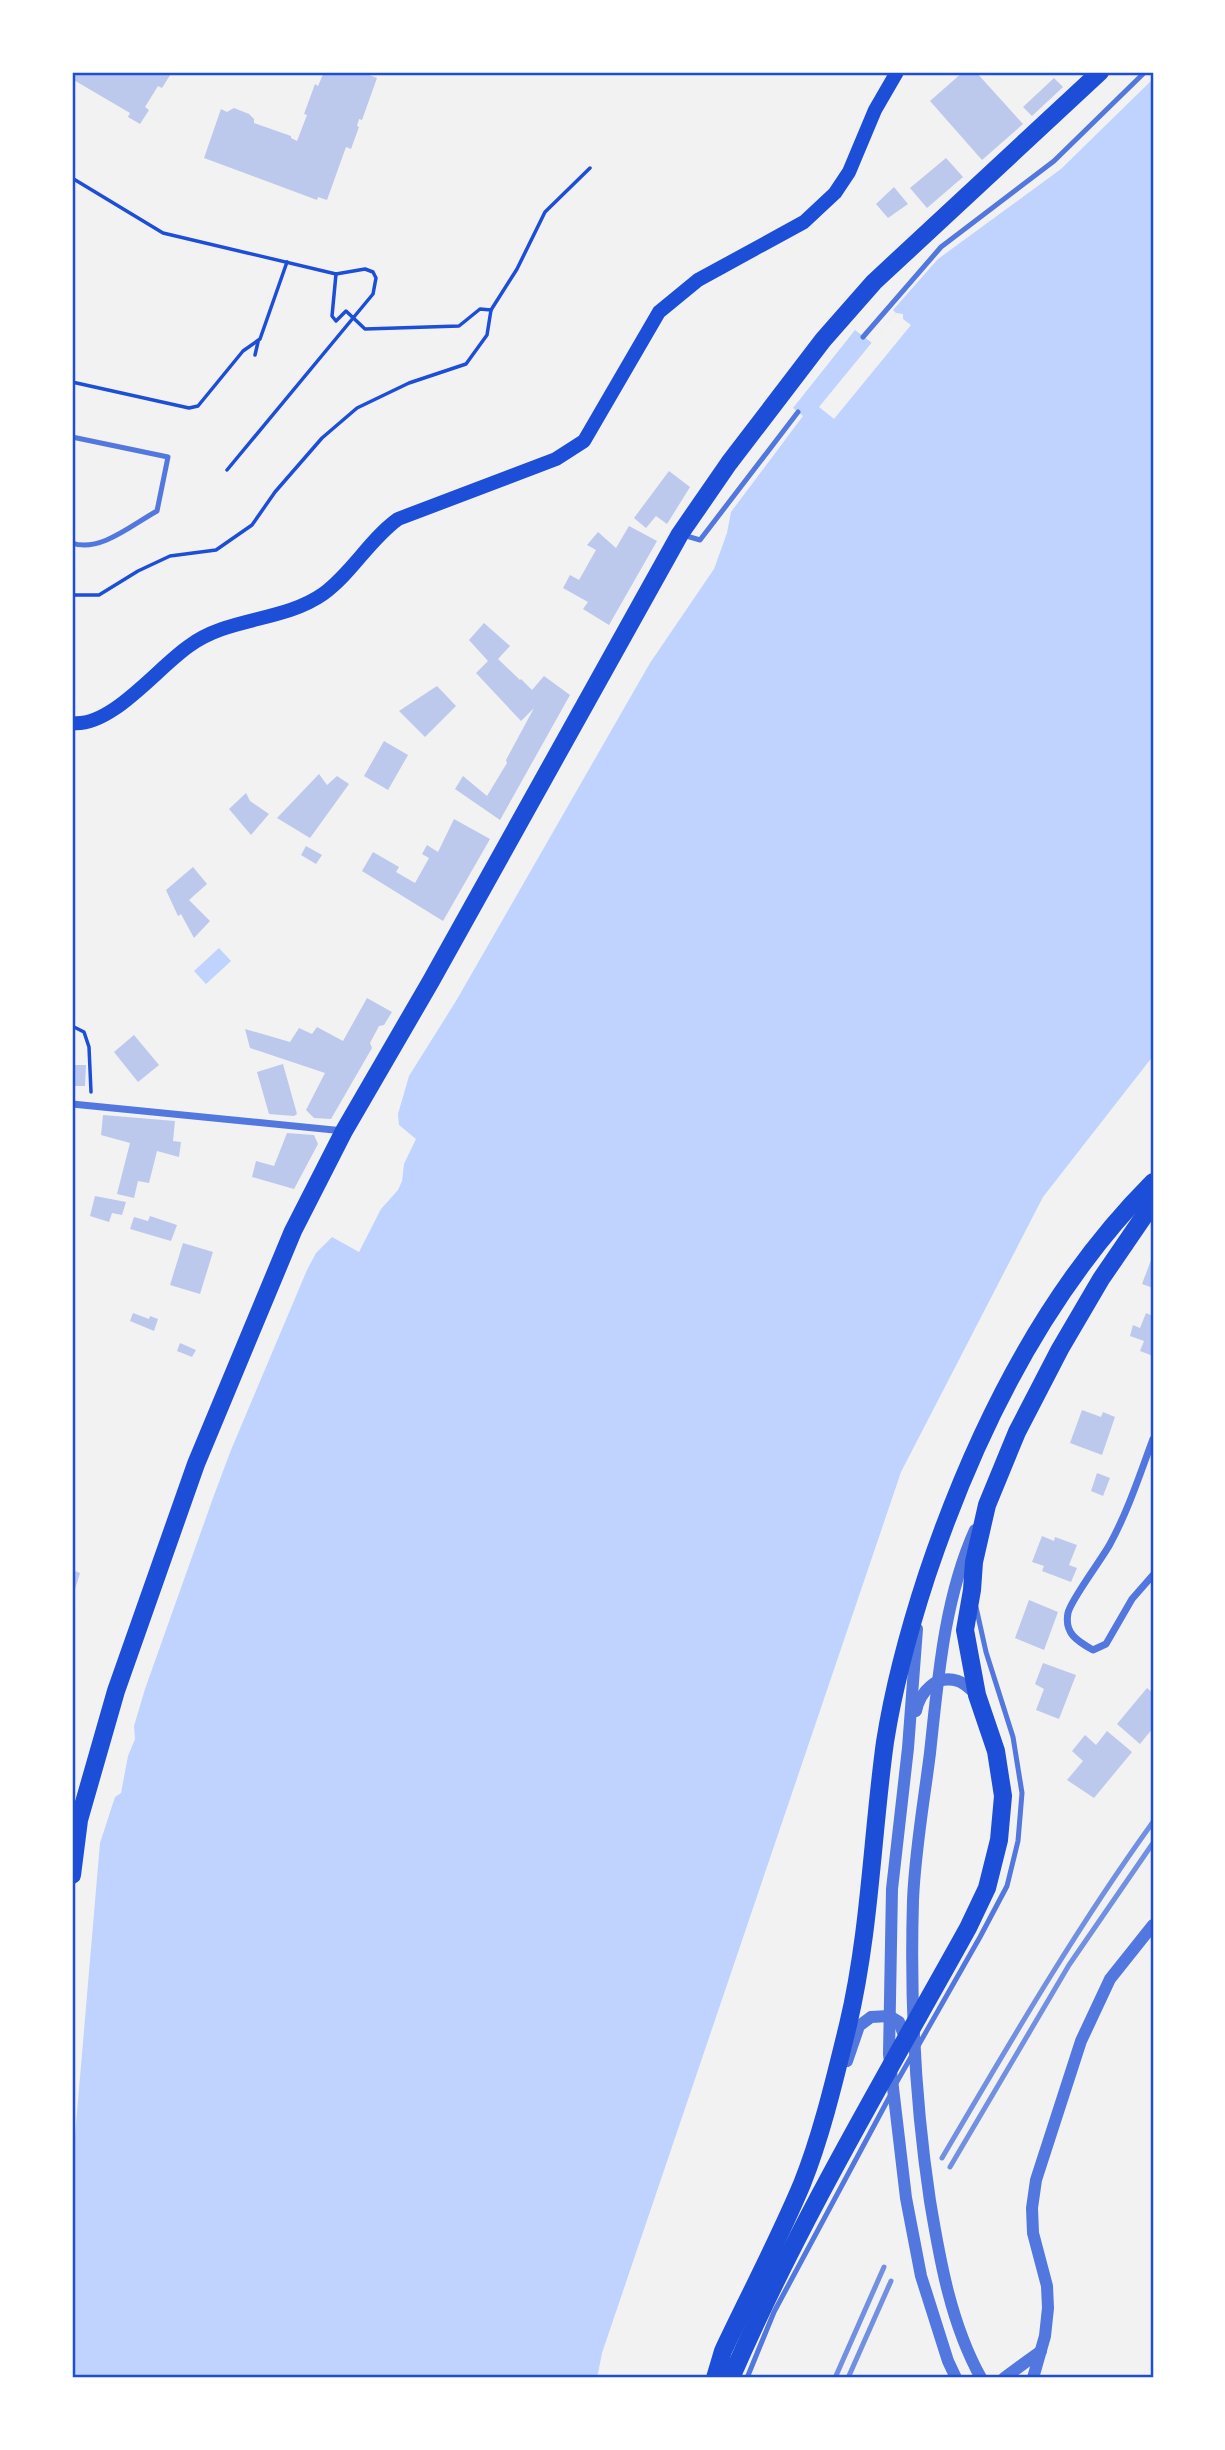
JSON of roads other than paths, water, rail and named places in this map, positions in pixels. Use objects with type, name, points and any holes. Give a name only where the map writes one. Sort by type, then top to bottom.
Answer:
[{"type":"main road","points":[[72,723],[94,722],[110,713],[178,654],[204,637],[289,610],[320,596],[334,585],[385,528],[398,519],[556,459],[584,441],[659,312],[698,280],[804,222],[835,193],[849,173],[875,110],[897,72]]},
{"type":"main road","points":[[72,1875],[79,1820],[116,1691],[196,1464],[293,1231],[344,1131],[438,969],[680,534],[729,463],[823,340],[874,282],[1100,72]]},
{"type":"main road","points":[[715,2378],[723,2351],[801,2185],[815,2147],[848,2023],[863,1947],[886,1741],[899,1668],[947,1516],[990,1417],[1016,1371],[1076,1275],[1127,1208],[1153,1182]]},
{"type":"main road","points":[[731,2378],[760,2310],[796,2240],[968,1928],[987,1888],[999,1840],[1003,1796],[996,1751],[977,1695],[965,1630],[974,1562],[987,1505],[1017,1432],[1060,1349],[1101,1279],[1153,1203]]},
{"type":"street","points":[[72,1104],[344,1131]]},
{"type":"street","points":[[1153,1439],[1110,1546],[1068,1611],[1068,1629],[1076,1641],[1093,1650],[1106,1644],[1132,1599],[1153,1575]]},
{"type":"street","points":[[981,2378],[951,2304],[941,2266],[923,2155],[915,2070],[913,1897],[938,1681],[955,1589],[969,1544],[987,1505]]},
{"type":"street","points":[[919,1601],[908,1748],[892,1889],[889,2054],[906,2198],[921,2276],[956,2378]]},
{"type":"street","points":[[908,1748],[919,1696],[938,1681],[960,1681],[977,1695]]},
{"type":"street","points":[[1034,2378],[1045,2336],[1048,2308],[1047,2286],[1033,2233],[1032,2208],[1038,2171],[1081,2041],[1110,1979],[1153,1925]]},
{"type":"street","points":[[815,2147],[859,2026],[871,2017],[888,2016],[899,2022],[915,2070]]},
{"type":"street","points":[[1004,2378],[1041,2351]]},
{"type":"lane","points":[[863,337],[941,247],[1051,163],[1145,72]]},
{"type":"lane","points":[[929,232],[941,247]]},
{"type":"lane","points":[[680,534],[700,540],[798,412]]},
{"type":"lane","points":[[72,437],[168,457],[157,511],[93,545],[79,546],[72,543]]},
{"type":"lane","points":[[747,2378],[774,2312],[813,2237],[1007,1886],[1018,1841],[1022,1793],[1013,1737],[986,1652],[972,1590]]},
{"type":"water","points":[[1153,79],[1153,1056],[1043,1197],[901,1472],[602,2353],[597,2378],[72,2378],[72,2171],[100,1843],[115,1797],[121,1793],[128,1756],[135,1739],[134,1726],[145,1689],[213,1498],[307,1270],[316,1253],[332,1237],[359,1252],[381,1209],[398,1190],[404,1164],[416,1139],[399,1125],[398,1114],[409,1076],[456,1001],[650,663],[714,569],[727,533],[731,512],[803,416],[793,408],[855,330],[872,343],[896,313],[893,310],[938,259],[1061,169]]},
{"type":"water","points":[[219,948],[231,961],[206,984],[194,971]]},
{"type":"railway","points":[[942,2158],[1070,1946],[1153,1822]]},
{"type":"railway","points":[[950,2167],[1069,1965],[1153,1843]]},
{"type":"railway","points":[[835,2378],[884,2267]]},
{"type":"railway","points":[[848,2378],[891,2281]]}]
